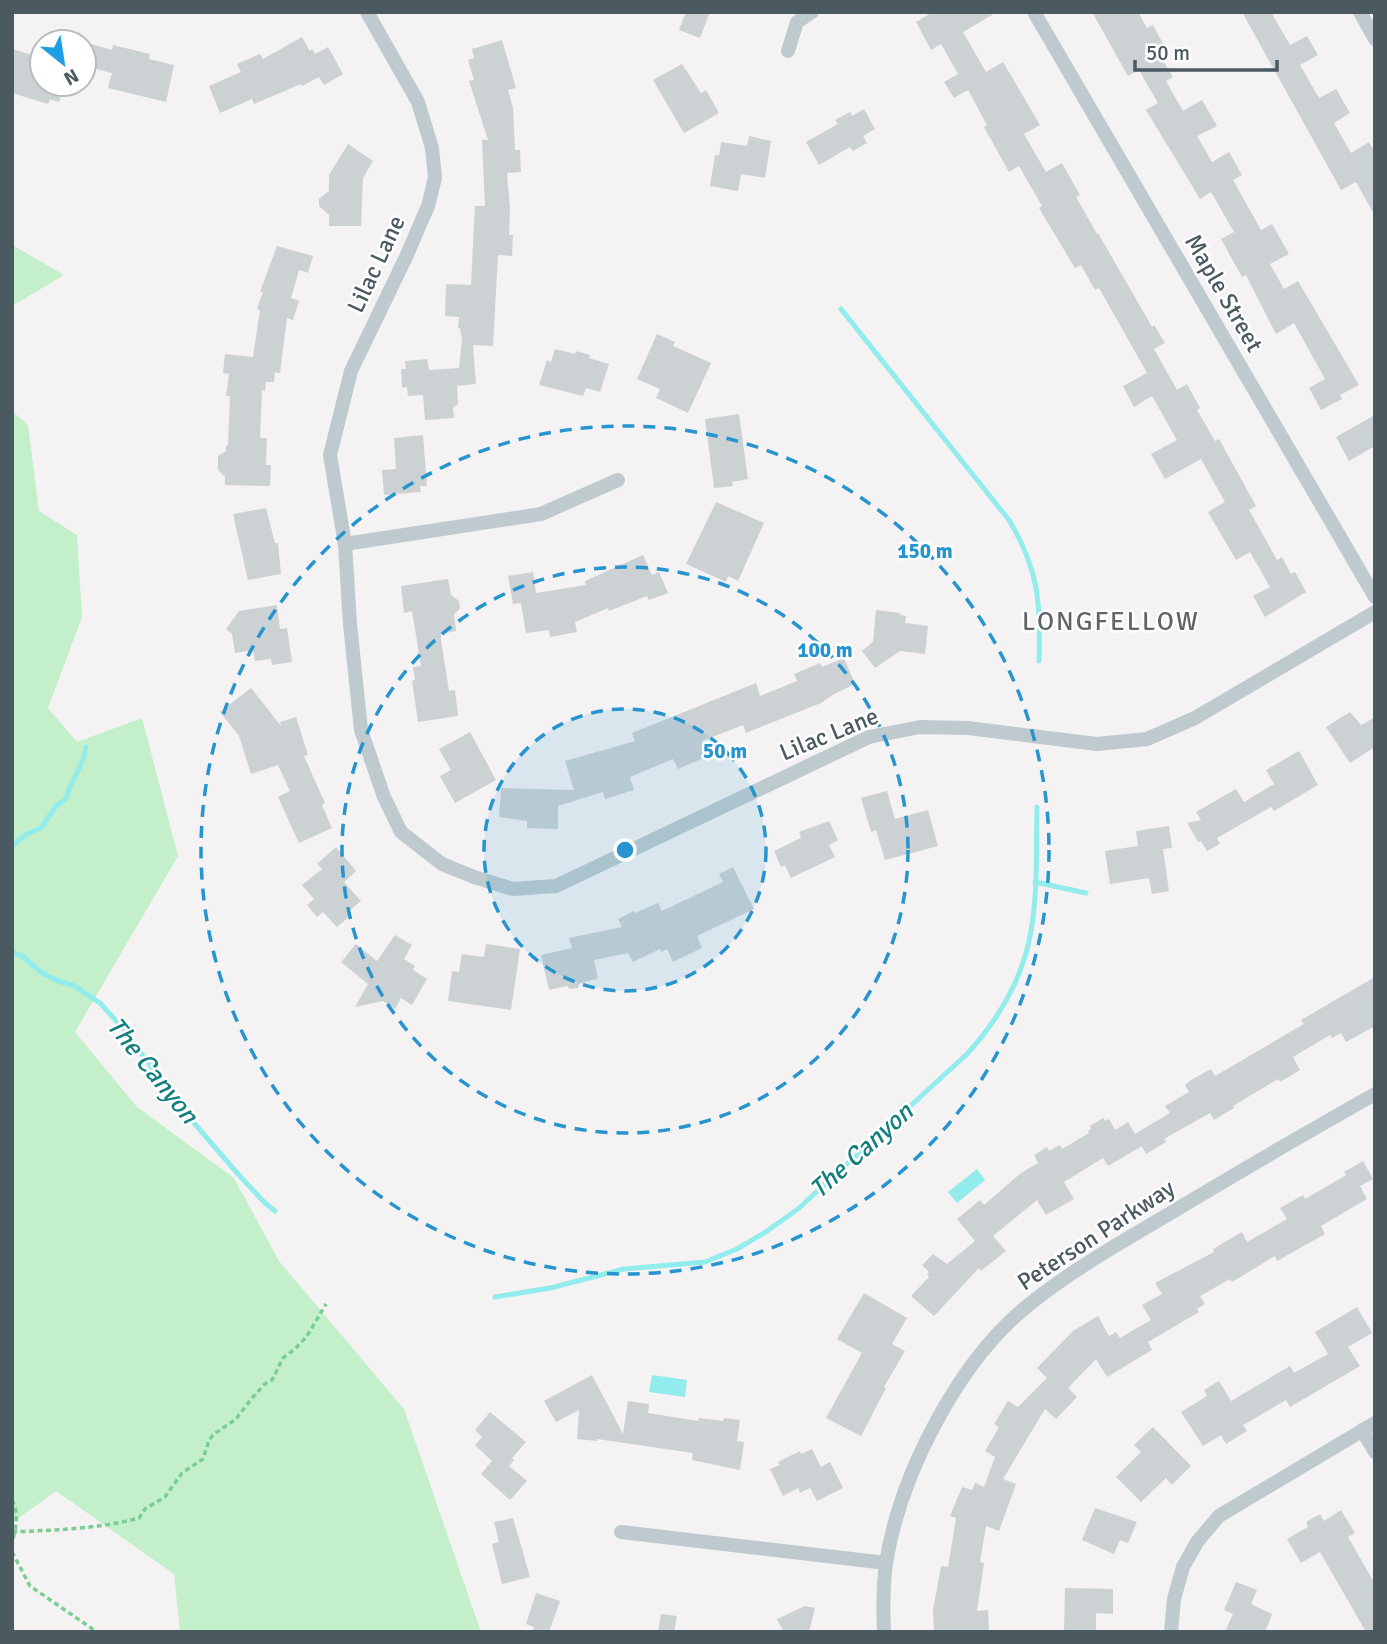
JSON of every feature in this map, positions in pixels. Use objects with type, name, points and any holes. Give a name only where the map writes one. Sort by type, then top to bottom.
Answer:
[{"type":"street","name":"Lilac Lane","points":[[368,12],[418,102],[432,148],[435,178],[428,206],[407,257],[351,371],[330,455],[345,544],[361,730],[384,797],[401,832],[442,864],[513,889],[556,886],[869,737],[920,727],[968,728],[1097,744],[1147,739],[1195,718],[1375,612]]},
{"type":"street","points":[[788,51],[797,22],[812,12]]},
{"type":"street","name":"Maple Street","points":[[1034,12],[1375,597]]},
{"type":"street","points":[[1360,12],[1375,39]]},
{"type":"street","points":[[345,544],[541,514],[618,480]]},
{"type":"street","name":"Peterson Parkway","points":[[884,1632],[886,1563],[906,1487],[937,1421],[988,1345],[1025,1308],[1112,1248],[1375,1094]]},
{"type":"street","points":[[1171,1632],[1174,1599],[1183,1567],[1197,1542],[1219,1516],[1368,1427],[1375,1452]]},
{"type":"street","points":[[621,1532],[886,1563]]},
{"type":"path","points":[[13,1532],[114,1525],[139,1518],[145,1509],[165,1497],[183,1473],[204,1460],[209,1440],[236,1419],[276,1376],[282,1357],[295,1349],[307,1336],[326,1304]]},
{"type":"path","points":[[12,1500],[17,1517],[12,1544]]},
{"type":"path","points":[[12,1552],[30,1586],[97,1632]]},
{"type":"green space","points":[[12,245],[64,275],[12,306]]},
{"type":"green space","points":[[12,411],[28,425],[39,511],[77,535],[82,617],[48,708],[77,742],[142,718],[178,856],[75,1032],[137,1107],[234,1178],[279,1261],[404,1409],[481,1632],[180,1632],[174,1574],[56,1491],[12,1523]]},
{"type":"water","points":[[977,1169],[985,1180],[957,1203],[948,1192]]},
{"type":"water","points":[[652,1375],[687,1380],[685,1397],[649,1392]]},
{"type":"building","points":[[686,12],[710,12],[700,38],[679,30]]},
{"type":"building","points":[[933,12],[997,12],[963,32],[986,72],[1003,62],[1040,125],[1024,134],[1046,172],[1062,163],[1080,195],[1076,197],[1097,234],[1152,327],[1154,325],[1165,343],[1154,349],[1177,390],[1187,384],[1200,408],[1197,410],[1215,441],[1219,439],[1256,506],[1249,510],[1277,560],[1282,557],[1291,574],[1295,572],[1306,592],[1265,617],[1253,596],[1270,587],[1250,552],[1236,560],[1208,512],[1225,502],[1201,459],[1165,479],[1151,454],[1177,440],[1152,396],[1134,407],[1123,386],[1147,373],[1099,288],[1095,290],[1081,265],[1075,268],[1039,208],[1042,206],[1019,166],[1009,172],[984,127],[987,125],[968,90],[954,98],[944,82],[958,74],[941,44],[931,50],[916,22]]},
{"type":"building","points":[[1092,12],[1138,12],[1147,28],[1153,25],[1168,53],[1161,57],[1173,77],[1166,81],[1183,111],[1202,100],[1217,126],[1197,136],[1212,162],[1229,152],[1242,175],[1233,180],[1261,230],[1272,224],[1289,254],[1270,264],[1284,289],[1298,281],[1359,385],[1340,395],[1342,399],[1321,410],[1309,388],[1325,379],[1294,323],[1276,334],[1246,275],[1242,277],[1221,239],[1234,232],[1211,192],[1200,199],[1146,110],[1158,103],[1139,70],[1128,76]]},
{"type":"building","points":[[1242,12],[1271,12],[1290,45],[1307,36],[1318,55],[1300,65],[1319,98],[1336,89],[1350,113],[1334,123],[1351,153],[1369,142],[1375,153],[1375,216],[1356,182],[1341,190]]},
{"type":"building","points":[[302,37],[310,51],[312,49],[315,54],[328,47],[343,74],[324,85],[319,77],[254,104],[252,99],[220,113],[209,86],[241,72],[237,64],[260,54],[263,59]]},
{"type":"building","points":[[502,40],[516,88],[508,90],[513,108],[515,150],[520,150],[521,172],[507,173],[509,235],[513,235],[512,256],[498,255],[493,346],[473,345],[476,384],[457,386],[458,404],[453,408],[454,418],[425,420],[423,395],[408,396],[407,387],[402,388],[401,369],[406,369],[405,361],[427,359],[429,370],[459,368],[462,340],[458,328],[459,317],[445,316],[446,284],[471,285],[475,206],[485,206],[482,140],[488,140],[469,81],[474,80],[468,60],[474,58],[472,49]]},
{"type":"building","points":[[113,45],[150,54],[149,59],[174,65],[166,102],[108,88],[112,73],[98,70],[98,46],[112,50]]},
{"type":"building","points":[[12,49],[28,54],[28,98],[12,93]]},
{"type":"building","points":[[682,64],[701,93],[706,90],[719,113],[684,133],[653,80]]},
{"type":"building","points":[[28,98],[60,98],[59,102],[50,99],[48,104]]},
{"type":"building","points":[[864,109],[875,129],[863,136],[867,143],[853,151],[850,147],[819,165],[806,142],[838,124],[835,120],[850,112],[852,116]]},
{"type":"building","points":[[749,136],[771,141],[765,178],[741,174],[738,191],[710,186],[715,155],[719,156],[721,142],[747,146]]},
{"type":"building","points":[[348,144],[373,161],[363,178],[361,226],[329,226],[329,215],[319,206],[319,199],[329,191],[329,175]]},
{"type":"building","points":[[277,246],[313,256],[308,273],[299,270],[291,298],[299,301],[293,320],[287,318],[280,373],[275,372],[274,382],[266,382],[265,391],[262,390],[260,438],[267,438],[266,465],[271,465],[270,486],[225,485],[225,477],[218,470],[218,456],[226,451],[228,445],[230,396],[226,396],[229,374],[223,373],[225,354],[253,357],[260,310],[257,309],[263,292],[260,292]]},
{"type":"building","points":[[657,334],[675,342],[673,346],[711,363],[688,413],[656,398],[660,389],[637,379]]},
{"type":"building","points":[[555,349],[575,354],[576,351],[609,364],[600,392],[586,388],[583,396],[539,385],[547,360],[551,362]]},
{"type":"building","points":[[739,414],[748,479],[732,482],[733,486],[714,488],[705,419]]},
{"type":"building","points":[[1375,415],[1375,446],[1349,461],[1336,437]]},
{"type":"building","points":[[423,435],[427,486],[420,486],[421,492],[384,495],[382,470],[396,469],[394,438]]},
{"type":"building","points":[[716,502],[764,523],[738,581],[728,576],[726,582],[686,564]]},
{"type":"building","points":[[266,508],[275,543],[278,543],[281,574],[248,580],[233,514]]},
{"type":"building","points":[[643,555],[652,575],[659,572],[668,593],[649,600],[647,596],[609,611],[608,608],[575,622],[577,632],[550,637],[549,630],[526,633],[521,603],[513,604],[508,576],[533,572],[536,593],[586,585],[585,581]]},
{"type":"building","points":[[448,579],[451,595],[459,601],[460,608],[454,615],[456,631],[441,634],[441,640],[449,691],[455,690],[458,716],[418,722],[412,681],[415,680],[413,667],[421,666],[412,611],[404,613],[401,586]]},
{"type":"building","points":[[277,605],[280,629],[287,628],[292,662],[272,665],[271,659],[255,661],[253,650],[235,653],[232,634],[226,629],[239,611]]},
{"type":"building","points":[[876,610],[901,613],[900,615],[906,616],[905,623],[928,626],[925,654],[900,651],[875,668],[862,651],[873,642]]},
{"type":"building","points":[[844,658],[855,684],[821,703],[746,733],[743,725],[702,741],[708,756],[678,769],[673,759],[630,777],[634,790],[605,799],[603,792],[558,806],[558,829],[527,828],[527,821],[499,817],[501,788],[574,790],[565,761],[635,741],[632,733],[756,683],[760,696],[797,681],[794,674],[820,663],[822,667]]},
{"type":"building","points":[[251,688],[281,726],[280,722],[296,717],[308,755],[304,756],[325,803],[322,805],[332,828],[299,843],[278,797],[290,791],[278,765],[251,774],[239,736],[220,712]]},
{"type":"building","points":[[1350,712],[1361,725],[1375,717],[1375,747],[1350,763],[1326,727]]},
{"type":"building","points":[[470,732],[496,780],[455,803],[440,776],[451,770],[439,749]]},
{"type":"building","points":[[1299,751],[1318,785],[1274,811],[1271,807],[1217,838],[1220,844],[1207,851],[1201,841],[1198,842],[1187,823],[1201,820],[1196,812],[1236,789],[1244,802],[1274,784],[1266,770]]},
{"type":"building","points":[[887,791],[895,819],[928,810],[938,846],[885,860],[876,830],[871,832],[861,798]]},
{"type":"building","points":[[829,821],[838,840],[829,845],[835,857],[791,878],[785,865],[781,867],[774,851],[801,838],[799,832]]},
{"type":"building","points":[[1169,826],[1172,848],[1163,849],[1169,891],[1152,894],[1149,878],[1110,884],[1105,851],[1138,846],[1136,831]]},
{"type":"building","points":[[336,847],[356,871],[344,882],[361,901],[348,912],[351,915],[337,927],[323,912],[317,917],[307,905],[314,899],[302,885],[322,869],[317,864]]},
{"type":"building","points":[[733,867],[754,909],[697,936],[702,948],[673,962],[667,949],[661,952],[660,949],[633,962],[628,953],[594,960],[598,979],[580,983],[578,988],[570,989],[567,986],[549,990],[541,955],[572,948],[569,938],[622,927],[618,919],[634,911],[635,913],[658,903],[662,911],[723,882],[719,874]]},
{"type":"building","points":[[395,935],[412,945],[404,959],[415,966],[413,970],[427,979],[412,1005],[401,998],[395,1009],[383,1001],[355,1007],[368,984],[341,962],[356,944],[377,961]]},
{"type":"building","points":[[486,944],[520,949],[511,1010],[448,1001],[452,971],[459,972],[462,954],[484,957]]},
{"type":"building","points":[[1375,977],[1375,1026],[1346,1042],[1341,1033],[1332,1038],[1330,1035],[1293,1057],[1300,1070],[1280,1082],[1278,1079],[1214,1120],[1210,1113],[1164,1139],[1166,1142],[1146,1154],[1142,1146],[1108,1166],[1103,1158],[1064,1182],[1074,1199],[1046,1215],[1037,1200],[993,1236],[1006,1251],[981,1271],[979,1268],[934,1316],[911,1296],[929,1277],[929,1272],[922,1265],[933,1254],[947,1264],[975,1241],[957,1219],[980,1200],[984,1205],[1021,1173],[1038,1163],[1034,1155],[1047,1147],[1049,1151],[1060,1145],[1062,1149],[1089,1133],[1090,1126],[1103,1118],[1105,1121],[1109,1119],[1115,1130],[1128,1122],[1135,1134],[1170,1113],[1165,1106],[1189,1092],[1185,1085],[1191,1080],[1211,1069],[1215,1076],[1304,1024],[1301,1020]]},
{"type":"building","points":[[1363,1161],[1373,1179],[1360,1186],[1367,1199],[1321,1226],[1325,1234],[1277,1261],[1275,1256],[1232,1282],[1230,1279],[1200,1296],[1205,1304],[1197,1309],[1199,1312],[1148,1342],[1152,1350],[1107,1377],[1096,1359],[1068,1388],[1077,1397],[1056,1419],[1045,1409],[1003,1479],[1016,1484],[999,1531],[986,1526],[980,1562],[984,1563],[977,1611],[988,1610],[989,1632],[934,1632],[933,1610],[941,1566],[948,1567],[956,1518],[950,1516],[962,1487],[972,1490],[975,1483],[984,1487],[995,1457],[985,1451],[999,1427],[994,1424],[1008,1401],[1018,1407],[1047,1378],[1037,1368],[1073,1331],[1098,1316],[1109,1336],[1116,1332],[1120,1338],[1151,1320],[1142,1305],[1162,1294],[1155,1283],[1214,1252],[1213,1249],[1242,1232],[1247,1242],[1287,1219],[1280,1208],[1303,1195],[1305,1199],[1346,1175],[1344,1172]]},
{"type":"building","points":[[864,1293],[907,1318],[892,1344],[905,1351],[884,1387],[886,1388],[861,1436],[826,1418],[862,1353],[837,1339]]},
{"type":"building","points":[[1357,1307],[1372,1333],[1348,1347],[1360,1366],[1290,1407],[1286,1400],[1243,1425],[1247,1431],[1226,1444],[1221,1435],[1203,1446],[1181,1412],[1207,1396],[1204,1390],[1219,1381],[1231,1401],[1290,1366],[1294,1373],[1328,1354],[1315,1332]]},
{"type":"building","points":[[592,1375],[623,1434],[628,1401],[649,1404],[648,1413],[698,1421],[699,1418],[740,1420],[737,1441],[744,1442],[740,1470],[692,1460],[693,1453],[597,1439],[577,1439],[579,1410],[556,1422],[544,1401]]},
{"type":"building","points":[[490,1412],[526,1442],[512,1458],[514,1460],[509,1466],[527,1481],[510,1500],[481,1474],[492,1461],[475,1445],[482,1437],[475,1430]]},
{"type":"building","points":[[1153,1427],[1191,1466],[1172,1485],[1166,1478],[1141,1502],[1116,1477],[1141,1452],[1134,1445]]},
{"type":"building","points":[[812,1449],[821,1467],[830,1462],[843,1488],[817,1501],[810,1488],[800,1493],[798,1488],[783,1496],[770,1469],[800,1451],[801,1454]]},
{"type":"building","points":[[1095,1508],[1137,1522],[1128,1543],[1120,1540],[1114,1554],[1082,1540]]},
{"type":"building","points":[[1341,1510],[1355,1533],[1348,1537],[1375,1584],[1375,1632],[1366,1632],[1320,1552],[1301,1563],[1287,1539],[1308,1527],[1306,1522],[1320,1514],[1324,1521]]},
{"type":"building","points":[[513,1518],[530,1577],[502,1584],[492,1544],[499,1542],[494,1522]]},
{"type":"building","points":[[1236,1582],[1257,1590],[1251,1604],[1272,1614],[1265,1632],[1225,1632],[1233,1614],[1224,1610]]},
{"type":"building","points":[[1065,1588],[1113,1589],[1113,1614],[1096,1613],[1096,1631],[1064,1632]]},
{"type":"building","points":[[536,1593],[560,1601],[549,1632],[533,1632],[534,1627],[526,1624]]},
{"type":"building","points":[[805,1606],[815,1608],[809,1632],[784,1632],[777,1619]]},
{"type":"building","points":[[661,1614],[677,1616],[674,1632],[658,1632]]},
{"type":"waterway","points":[[841,309],[1009,520],[1027,555],[1036,588],[1039,661]]},
{"type":"waterway","points":[[12,846],[27,834],[41,828],[56,806],[66,799],[86,747]]},
{"type":"waterway","name":"The Canyon","points":[[495,1297],[550,1288],[624,1269],[705,1262],[737,1249],[798,1209],[967,1054],[999,1013],[1022,965],[1031,931],[1036,885],[1037,807]]},
{"type":"waterway","points":[[1035,882],[1086,893]]},
{"type":"waterway","name":"The Canyon","points":[[12,952],[22,956],[42,973],[73,985],[100,1003],[120,1025],[188,1116],[238,1174],[275,1211]]},
{"type":"district","name":"LONGFELLOW","points":[[1111,621]]}]
